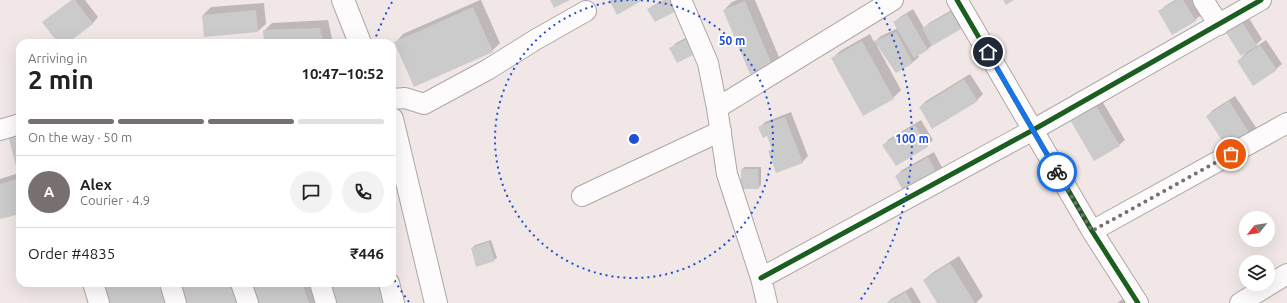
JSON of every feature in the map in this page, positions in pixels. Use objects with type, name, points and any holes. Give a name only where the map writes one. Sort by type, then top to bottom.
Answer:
[{"type":"main road","points":[[343,0],[358,39]]},
{"type":"main road","points":[[396,136],[436,303]]},
{"type":"street","points":[[681,0],[708,64],[721,131],[727,174],[761,278],[767,303]]},
{"type":"street","points":[[717,108],[893,0]]},
{"type":"street","points":[[957,0],[1092,231],[1138,303]]},
{"type":"street","points":[[1203,0],[1219,25]]},
{"type":"street","points":[[761,278],[1033,130],[1261,0]]},
{"type":"street","points":[[396,99],[405,98],[424,104],[487,70],[586,11]]},
{"type":"street","points":[[1092,231],[1287,123]]},
{"type":"street","points":[[0,130],[16,125]]},
{"type":"street","points":[[582,196],[721,131]]},
{"type":"street","points":[[1240,303],[1287,274]]},
{"type":"street","points":[[94,287],[99,303]]},
{"type":"street","points":[[171,287],[176,303]]},
{"type":"street","points":[[242,287],[248,303]]},
{"type":"street","points":[[321,287],[326,303]]},
{"type":"street","points":[[390,287],[394,303]]},
{"type":"building","points":[[72,0],[75,0],[93,24],[73,39],[55,39],[42,22]]},
{"type":"building","points":[[550,0],[570,0],[554,8]]},
{"type":"building","points":[[609,0],[643,0],[617,15]]},
{"type":"building","points":[[665,0],[671,0],[676,11],[655,22],[647,9]]},
{"type":"building","points":[[1003,0],[1014,0],[1006,5]]},
{"type":"building","points":[[1177,0],[1183,0],[1196,21],[1172,35],[1158,11]]},
{"type":"building","points":[[745,1],[772,65],[750,74],[723,10]]},
{"type":"building","points":[[473,7],[493,52],[414,87],[396,46],[396,41]]},
{"type":"building","points":[[256,10],[258,32],[204,37],[202,15]]},
{"type":"building","points":[[951,12],[961,29],[932,46],[922,28]]},
{"type":"building","points":[[907,14],[928,50],[914,58],[893,22]]},
{"type":"building","points":[[1241,20],[1257,46],[1241,56],[1225,31]]},
{"type":"building","points":[[320,28],[322,39],[264,39],[263,30]]},
{"type":"building","points":[[896,32],[913,63],[896,73],[874,41]]},
{"type":"building","points":[[691,37],[699,52],[677,63],[669,48]]},
{"type":"building","points":[[862,41],[894,99],[863,116],[831,58]]},
{"type":"building","points":[[1260,45],[1277,70],[1253,86],[1237,61]]},
{"type":"building","points":[[964,79],[978,101],[932,129],[919,107]]},
{"type":"building","points":[[1229,101],[1253,139],[1230,153],[1206,116]]},
{"type":"building","points":[[1095,104],[1120,146],[1094,161],[1069,118]]},
{"type":"building","points":[[785,117],[803,163],[776,173],[768,151],[772,150],[767,136],[763,138],[758,127]]},
{"type":"building","points":[[915,125],[928,147],[896,166],[882,145]]},
{"type":"building","points":[[16,133],[16,166],[8,135]]},
{"type":"building","points":[[928,157],[938,175],[905,194],[895,176]]},
{"type":"building","points":[[741,169],[758,169],[759,189],[741,189]]},
{"type":"building","points":[[16,179],[16,215],[0,219],[0,184]]},
{"type":"building","points":[[489,242],[495,261],[476,267],[471,248]]},
{"type":"building","points":[[950,263],[975,303],[937,303],[923,280]]},
{"type":"building","points":[[105,287],[160,287],[165,303],[110,303]]},
{"type":"building","points":[[176,287],[232,287],[237,303],[182,303]]},
{"type":"building","points":[[251,287],[303,287],[309,303],[257,303]]},
{"type":"building","points":[[329,287],[382,287],[387,303],[334,303]]},
{"type":"building","points":[[906,292],[912,303],[886,303]]},
{"type":"cycle path","points":[[957,0],[1092,231],[1138,303]]},
{"type":"cycle path","points":[[761,278],[1033,130],[1261,0]]},
{"type":"way so far","points":[[1057,172],[1092,231],[1231,154]]},
{"type":"route","points":[[988,52],[1057,172]]}]
